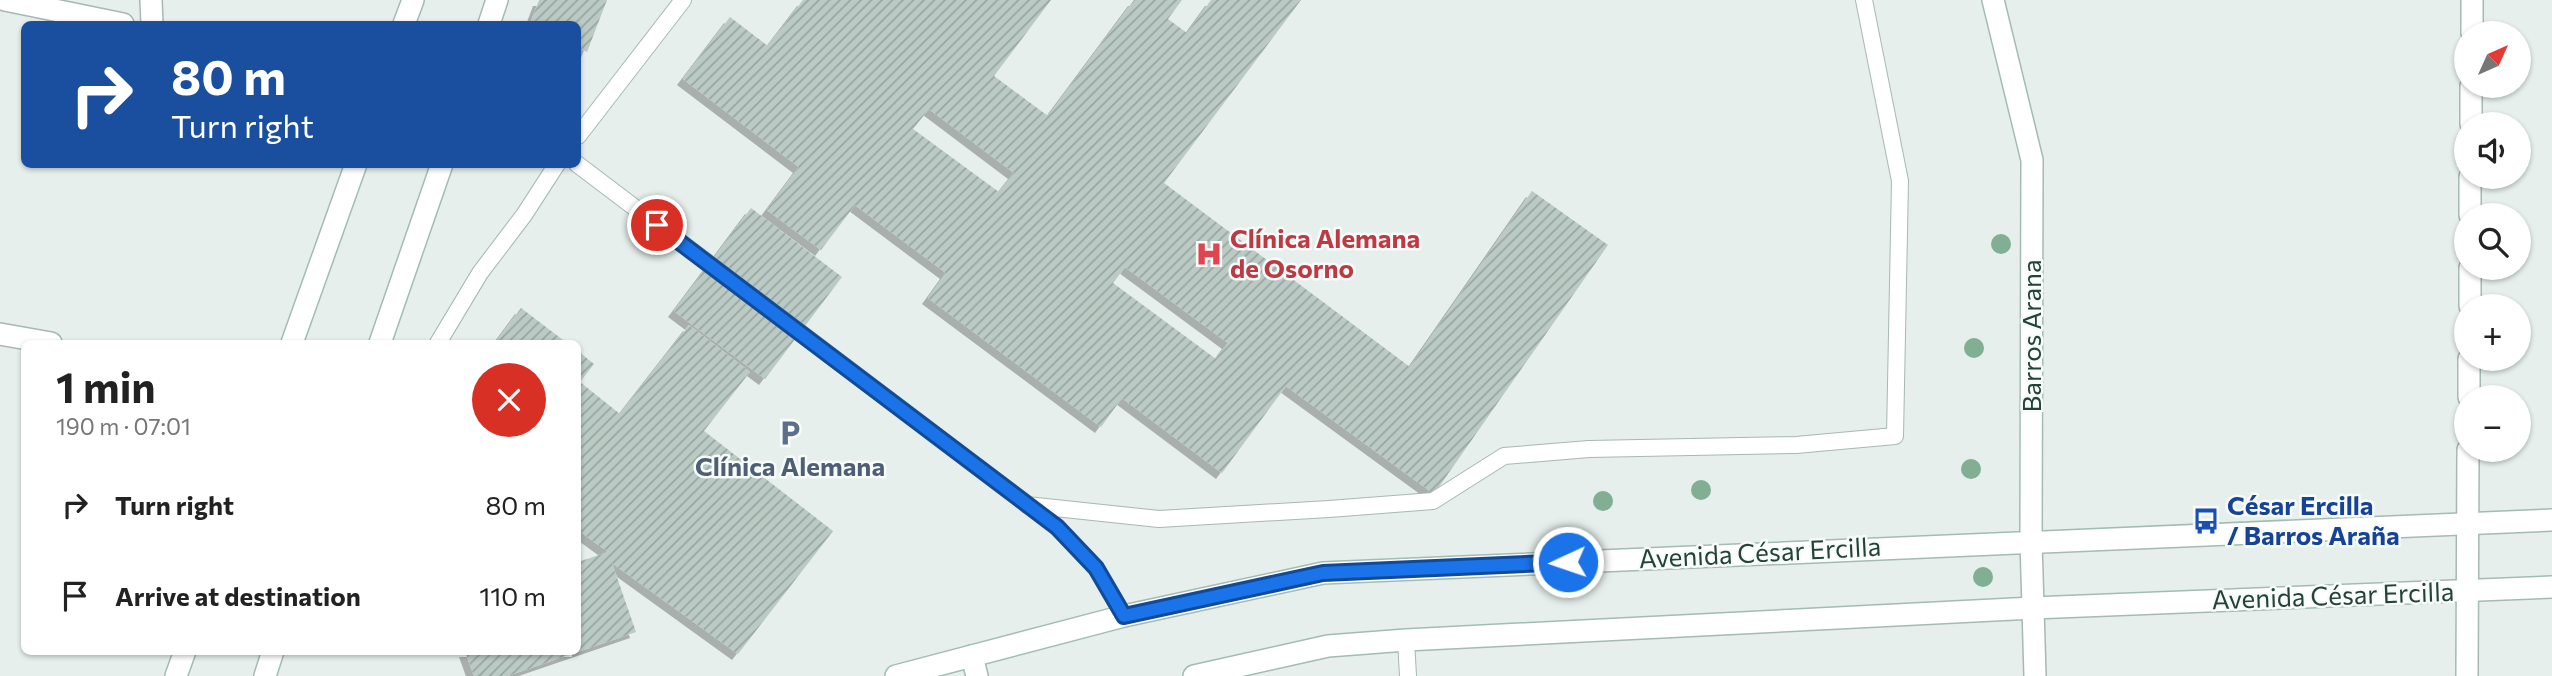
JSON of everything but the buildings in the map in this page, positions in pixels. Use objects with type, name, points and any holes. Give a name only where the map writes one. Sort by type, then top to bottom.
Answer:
[{"type":"main road","points":[[5,0],[109,21]]},
{"type":"main road","points":[[151,0],[152,21]]},
{"type":"main road","points":[[405,21],[413,0]]},
{"type":"main road","points":[[490,21],[497,0]]},
{"type":"main road","name":"Barros Arana","points":[[1993,0],[2032,160],[2031,541],[2035,676]]},
{"type":"main road","points":[[2472,0],[2472,21]]},
{"type":"main road","points":[[293,340],[355,168]]},
{"type":"main road","points":[[381,340],[441,168]]},
{"type":"main road","points":[[0,334],[34,340]]},
{"type":"main road","points":[[2468,676],[2469,462]]},
{"type":"main road","name":"Avenida César Ercilla","points":[[896,676],[974,666],[1124,616],[1323,573],[2552,520]]},
{"type":"main road","name":"Avenida César Ercilla","points":[[1194,676],[1328,646],[1406,640],[2033,608],[2552,587]]},
{"type":"main road","points":[[176,676],[184,655]]},
{"type":"main road","points":[[265,676],[273,655]]},
{"type":"lane","points":[[581,132],[683,0]]},
{"type":"lane","points":[[1027,505],[1159,519],[1433,501],[1504,456],[1589,450],[1796,446],[1895,436],[1900,180],[1864,0]]},
{"type":"lane","points":[[581,167],[1057,527],[1096,568],[1124,616]]},
{"type":"lane","points":[[441,340],[480,273],[524,215],[554,168]]},
{"type":"lane","points":[[1406,640],[1408,676]]},
{"type":"place","name":"Clínica Alemana de Osorno","points":[[1209,254]]},
{"type":"place","name":"Clínica Alemana","points":[[790,433]]},
{"type":"place","name":"César Ercilla / Barros Araña","points":[[2206,521]]},
{"type":"route","points":[[657,225],[1057,527],[1096,568],[1124,616],[1323,573],[1568,562]]}]
